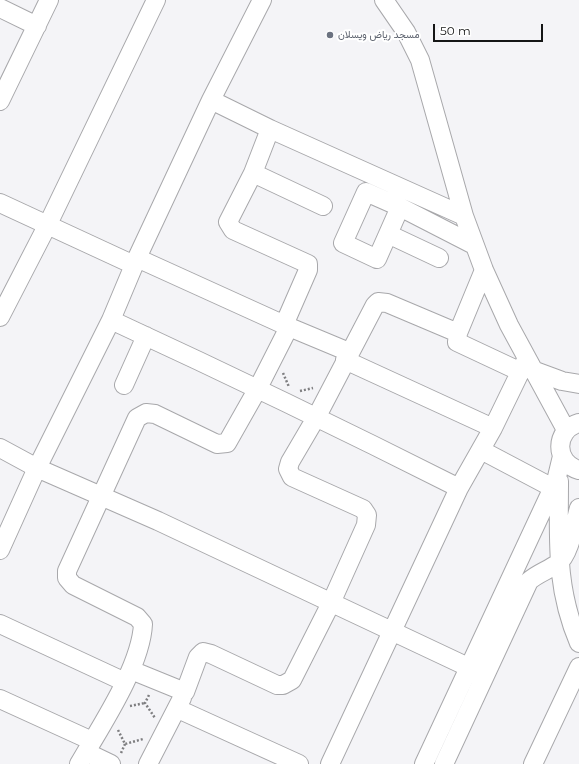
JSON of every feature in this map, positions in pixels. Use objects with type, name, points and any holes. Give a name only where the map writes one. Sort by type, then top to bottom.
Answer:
[{"type":"street","points":[[0,101],[49,0]]},
{"type":"street","points":[[0,318],[48,224],[156,0]]},
{"type":"street","points":[[0,550],[37,468],[111,320],[136,261],[211,100],[262,0]]},
{"type":"street","points":[[384,0],[406,32],[420,60],[464,216],[474,245],[523,367],[572,427],[560,443],[560,580],[566,609],[579,643]]},
{"type":"street","points":[[0,8],[37,26]]},
{"type":"street","points":[[211,100],[270,129],[369,184],[400,207],[474,245]]},
{"type":"street","points":[[86,752],[128,676],[142,631],[141,620],[72,585],[67,578],[67,571],[137,418],[146,413],[155,414],[217,444],[224,444],[229,441],[257,390],[286,326],[309,267],[306,263],[230,227],[229,219],[253,173],[270,129]]},
{"type":"street","points":[[253,173],[323,206]]},
{"type":"street","points":[[369,184],[464,216]]},
{"type":"street","points":[[369,184],[343,243],[377,259],[400,207]]},
{"type":"street","points":[[0,203],[286,326],[488,425]]},
{"type":"street","points":[[388,234],[439,258]]},
{"type":"street","points":[[484,270],[458,333],[457,342],[562,381],[579,384]]},
{"type":"street","points":[[148,764],[178,709],[198,657],[203,652],[211,654],[277,685],[288,683],[295,674],[331,603],[366,525],[367,516],[363,509],[296,480],[290,474],[288,469],[290,462],[317,416],[372,308],[378,302],[387,303],[458,333]]},
{"type":"street","points":[[111,320],[257,390],[317,416],[459,488]]},
{"type":"street","points":[[124,385],[146,336]]},
{"type":"street","points":[[330,764],[459,488],[481,450],[488,425],[523,367]]},
{"type":"street","points":[[0,448],[37,468],[393,631],[485,675]]},
{"type":"street","points":[[481,450],[553,488]]},
{"type":"street","points":[[560,463],[566,463],[579,470]]},
{"type":"street","points":[[424,764],[553,488],[560,463]]},
{"type":"street","points":[[444,764],[529,581],[535,575],[560,563],[565,555],[579,508]]},
{"type":"street","points":[[0,624],[128,676],[157,680],[185,692]]},
{"type":"street","points":[[533,764],[579,667]]},
{"type":"street","points":[[0,699],[86,752],[111,764]]},
{"type":"street","points":[[178,709],[299,764]]},
{"type":"path","points":[[287,402],[291,393],[333,384]]},
{"type":"path","points":[[109,710],[125,744],[164,733],[145,703],[157,680]]},
{"type":"place","name":"مسجد رياض ويسلان","points":[[330,35]]}]
